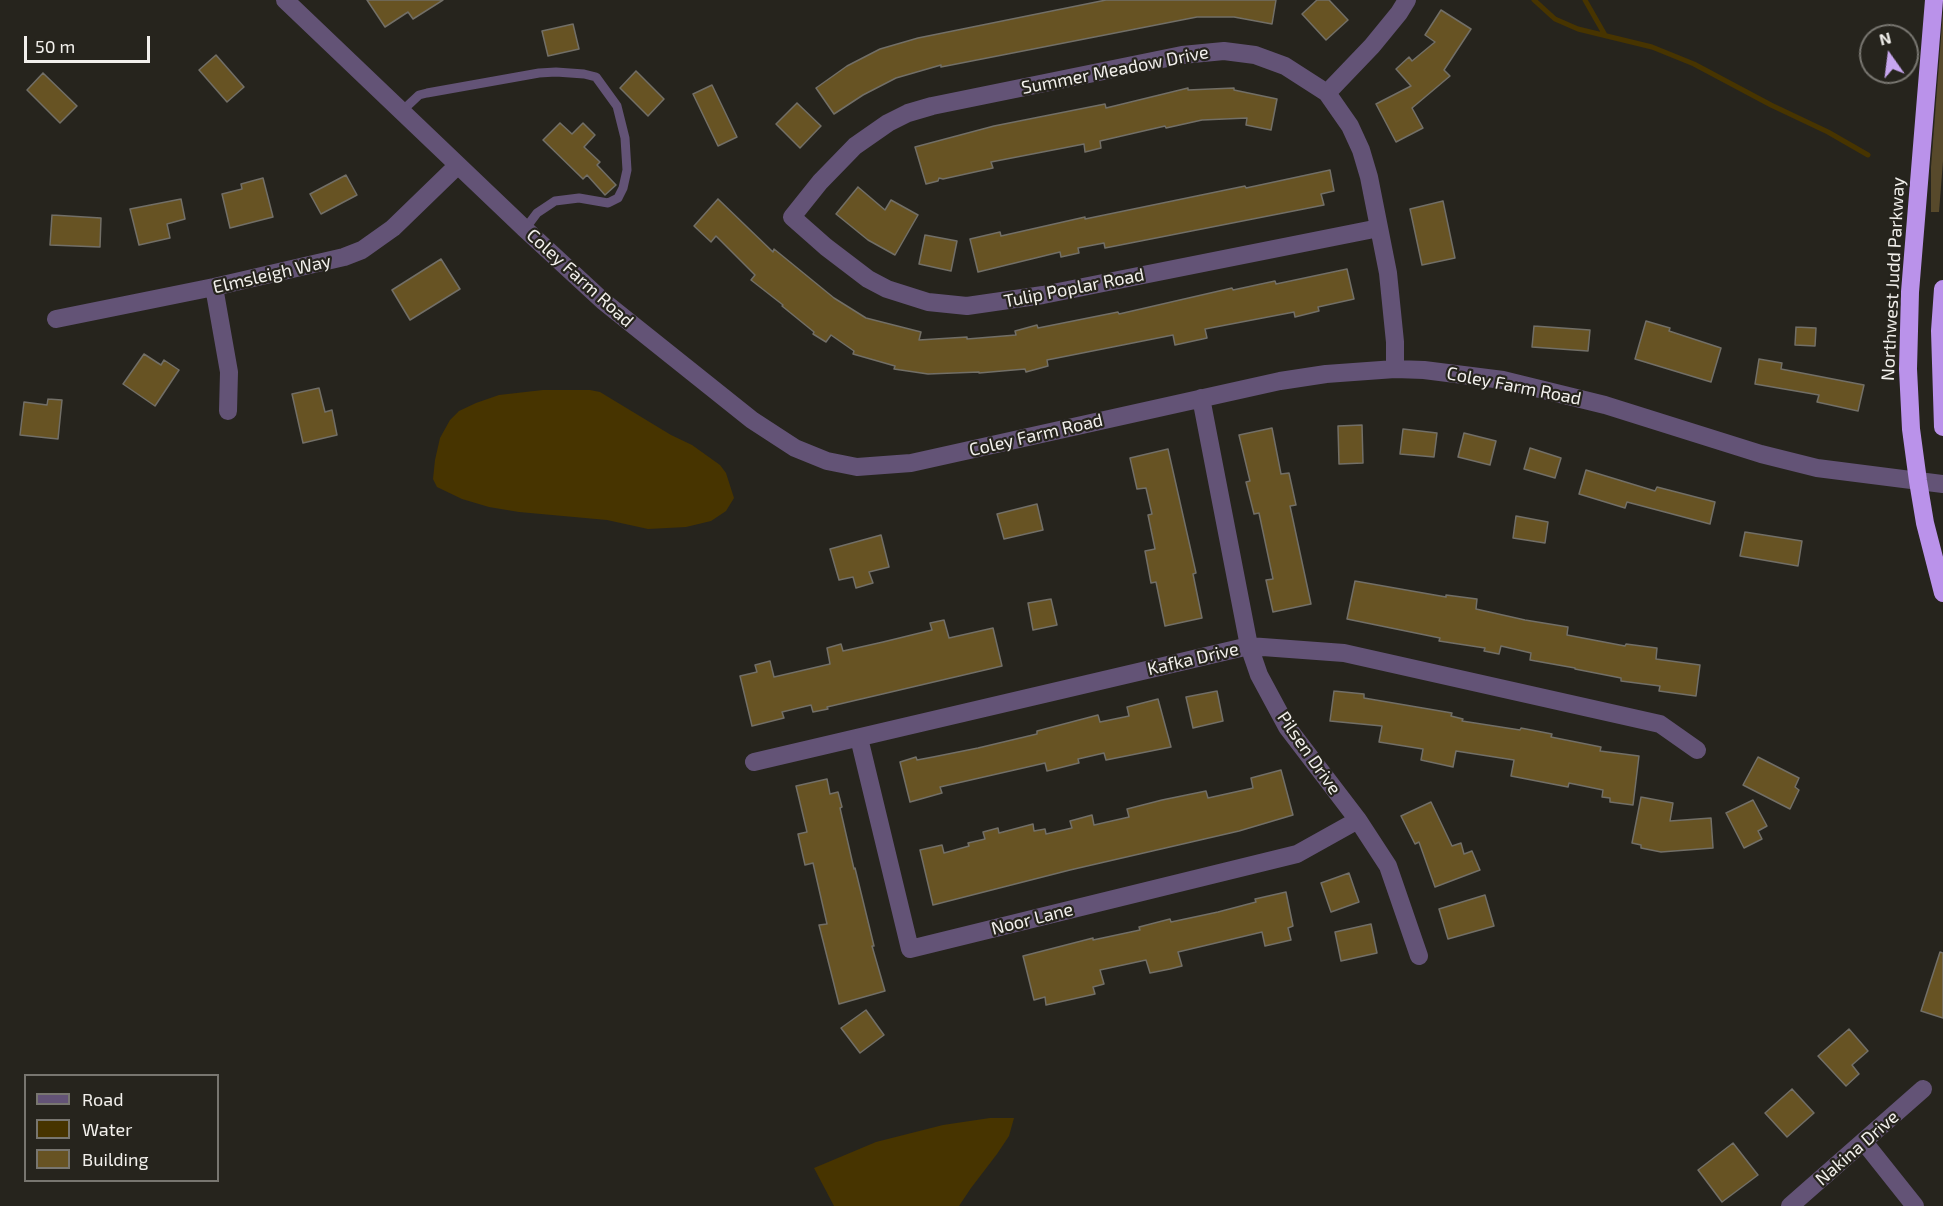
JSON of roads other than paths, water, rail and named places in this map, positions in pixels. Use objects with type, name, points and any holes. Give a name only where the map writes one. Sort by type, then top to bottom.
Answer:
[{"type":"highway","name":"Northwest Judd Parkway","points":[[1934,0],[1908,328],[1908,402],[1924,523],[1943,593]]},
{"type":"highway","points":[[1943,289],[1940,342],[1943,427]]},
{"type":"street","name":"Coley Farm Road","points":[[285,0],[603,301],[739,410],[795,448],[827,461],[863,467],[912,463],[1201,398],[1326,374],[1395,369],[1424,370],[1503,380],[1605,405],[1772,457],[1817,468],[1943,484]]},
{"type":"street","points":[[1327,93],[1378,38],[1407,0]]},
{"type":"street","name":"Summer Meadow Drive","points":[[792,217],[820,182],[855,146],[888,123],[908,113],[932,106],[1210,51],[1239,52],[1270,60],[1301,75],[1327,93],[1350,126],[1370,177],[1392,301],[1395,369]]},
{"type":"street","name":"Elmsleigh Way","points":[[56,319],[214,287],[344,257],[362,250],[393,228],[458,165]]},
{"type":"street","name":"Tulip Poplar Road","points":[[792,217],[868,279],[887,289],[928,302],[968,306],[1042,295],[1379,228]]},
{"type":"street","points":[[214,287],[229,372],[228,411]]},
{"type":"street","name":"Pilsen Drive","points":[[1201,398],[1249,646],[1259,675],[1287,728],[1358,820],[1388,866],[1419,956]]},
{"type":"street","name":"Kafka Drive","points":[[754,762],[1249,646],[1344,653],[1660,724],[1697,750]]},
{"type":"street","name":"Noor Lane","points":[[859,738],[910,949],[1297,854],[1358,820]]},
{"type":"street","name":"Nakina Drive","points":[[1790,1206],[1923,1089]]},
{"type":"street","points":[[1864,1142],[1915,1206]]},
{"type":"lane","points":[[402,111],[419,95],[527,75],[556,72],[596,77],[617,105],[625,138],[627,170],[623,188],[618,198],[608,202],[579,198],[555,201],[537,213],[525,229]]},
{"type":"water","points":[[543,390],[600,392],[671,435],[692,445],[720,465],[726,473],[734,498],[726,511],[711,521],[686,527],[648,529],[607,520],[489,507],[462,499],[437,487],[433,479],[440,438],[450,420],[459,411],[499,395]]},
{"type":"water","points":[[990,1118],[1014,1118],[1009,1136],[959,1206],[834,1206],[814,1168],[876,1142],[943,1125]]},
{"type":"waterway","points":[[1534,0],[1555,19],[1578,29],[1652,47],[1694,64],[1828,132],[1868,155]]},
{"type":"waterway","points":[[1585,0],[1605,35]]}]
